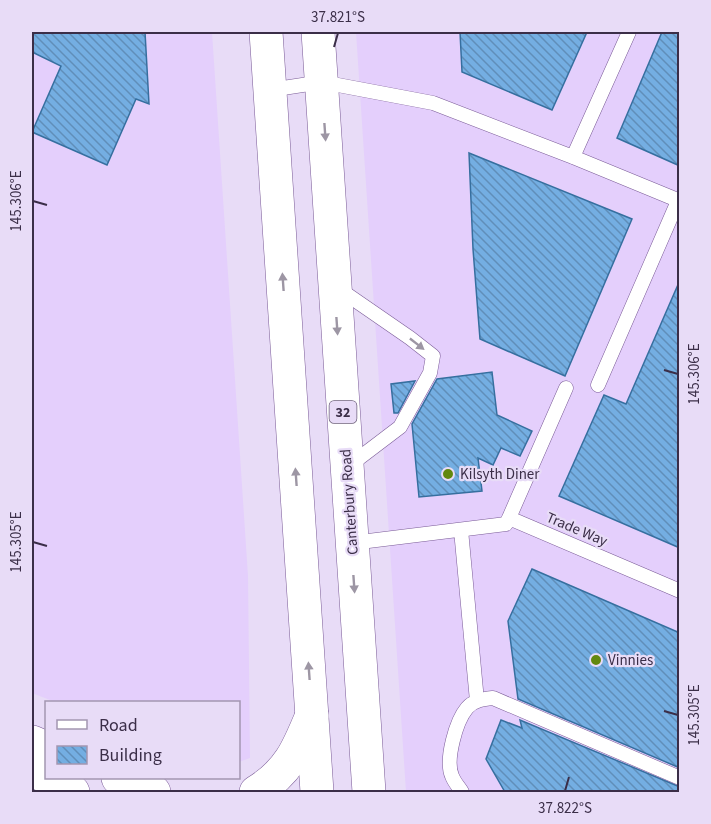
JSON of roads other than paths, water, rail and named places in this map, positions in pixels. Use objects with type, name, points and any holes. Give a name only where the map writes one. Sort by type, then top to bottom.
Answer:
[{"type":"main road","points":[[266,32],[317,792]]},
{"type":"main road","name":"Canterbury Road","points":[[318,32],[369,792]]},
{"type":"main road","points":[[256,792],[267,786],[283,771],[297,750],[312,715]]},
{"type":"main road","points":[[50,779],[73,792]]},
{"type":"main road","points":[[123,779],[154,792]]},
{"type":"lane","points":[[573,157],[629,32]]},
{"type":"lane","points":[[270,90],[322,82],[433,103],[679,201],[598,385]]},
{"type":"lane","points":[[335,286],[433,356],[430,373],[400,427],[347,467]]},
{"type":"lane","points":[[352,543],[506,524],[566,388]]},
{"type":"lane","name":"Trade Way","points":[[509,518],[680,591]]},
{"type":"lane","points":[[461,530],[477,701]]},
{"type":"lane","points":[[462,792],[451,774],[450,753],[455,729],[467,708],[477,701],[493,698],[680,778]]},
{"type":"place","name":"Kilsyth Diner","points":[[448,474]]},
{"type":"place","name":"Vinnies","points":[[596,660]]}]
